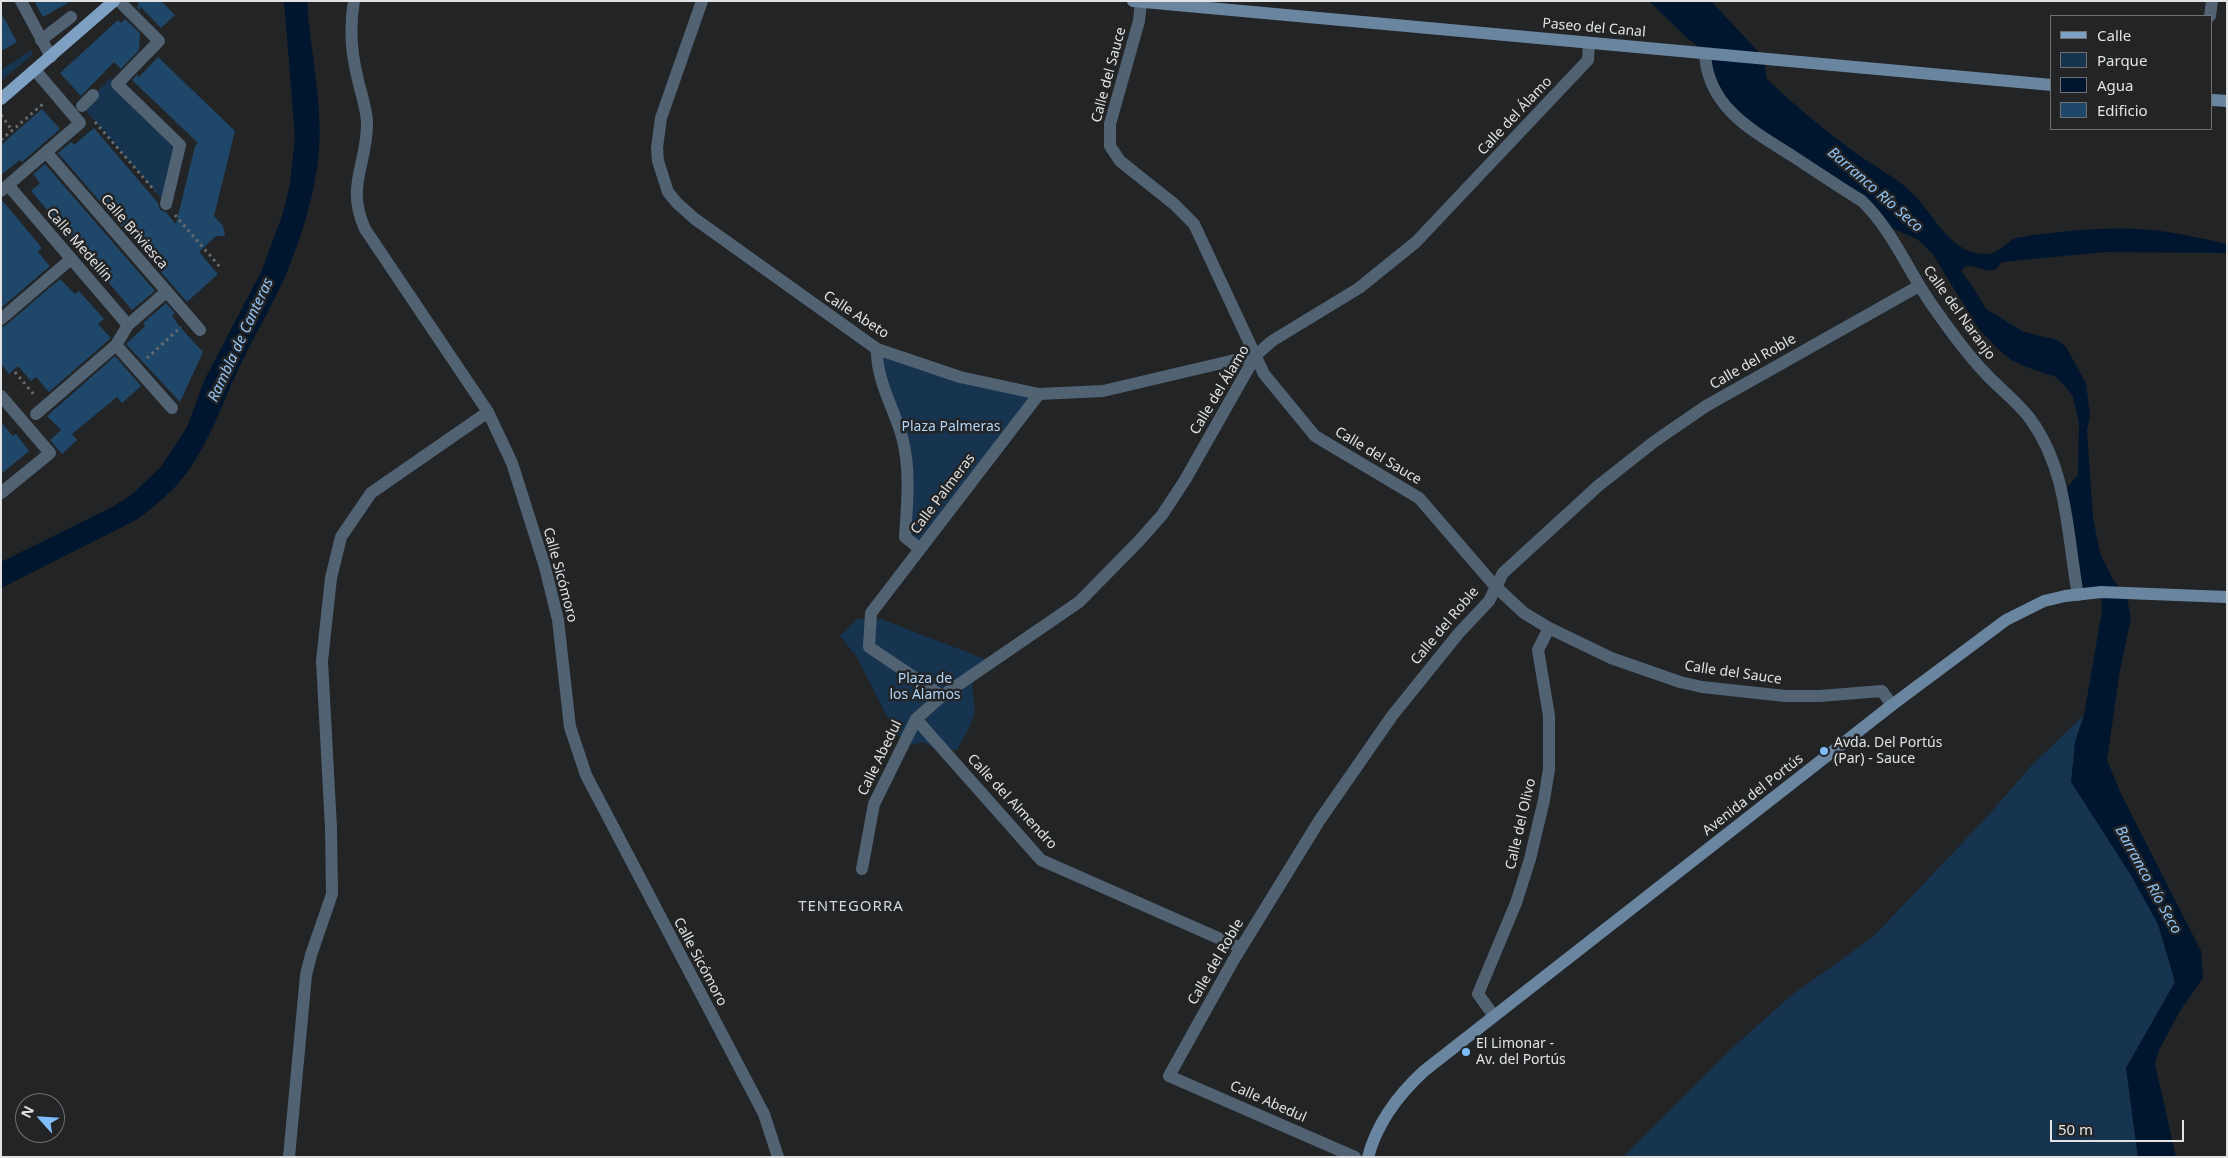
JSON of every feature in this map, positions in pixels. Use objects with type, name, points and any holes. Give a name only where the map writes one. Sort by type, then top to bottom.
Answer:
[{"type":"main road","points":[[1,99],[114,1]]},
{"type":"main road","name":"Paseo del Canal","points":[[1137,2],[1170,3],[2050,85]]},
{"type":"main road","points":[[2213,100],[2227,101]]},
{"type":"main road","name":"Avenida del Portús","points":[[1368,1157],[1379,1128],[1402,1093],[1424,1071],[1892,704],[2006,620],[2044,601],[2078,594],[2101,592],[2227,597]]},
{"type":"street","points":[[21,1],[50,57]]},
{"type":"street","points":[[119,1],[159,41],[117,84],[180,145],[166,204]]},
{"type":"street","name":"Calle Sicómoro","points":[[354,1],[350,30],[351,46],[367,120],[356,184],[359,214],[365,229],[488,412],[512,463],[545,566],[558,620],[570,727],[586,775],[764,1114],[778,1157]]},
{"type":"street","name":"Calle Abeto","points":[[702,1],[661,118],[658,133],[658,161],[668,192],[695,220],[877,350],[960,377],[1039,394],[1103,391],[1256,355]]},
{"type":"street","points":[[2210,15],[2212,1]]},
{"type":"street","name":"Calle del Sauce","points":[[1137,2],[1139,21],[1110,124],[1110,146],[1120,161],[1174,204],[1194,224],[1264,374],[1315,436],[1419,498],[1495,586],[1524,613],[1549,628],[1611,658],[1642,670],[1702,687],[1786,696],[1882,691],[1892,704]]},
{"type":"street","points":[[41,40],[71,17]]},
{"type":"street","name":"Calle del Álamo","points":[[942,696],[1079,602],[1138,542],[1162,514],[1184,480],[1256,355],[1272,341],[1359,288],[1416,242],[1588,60],[1589,43]]},
{"type":"street","name":"Calle del Naranjo","points":[[1704,54],[1708,76],[1714,90],[1737,118],[1862,201],[1887,230],[1919,286],[1963,347],[1985,374],[2031,420],[2048,451],[2063,492],[2078,594]]},
{"type":"street","points":[[4,188],[80,123],[35,70]]},
{"type":"street","points":[[82,106],[93,95]]},
{"type":"street","name":"Calle Briviesca","points":[[46,152],[200,330]]},
{"type":"street","name":"Calle Medellín","points":[[4,188],[71,259],[128,325]]},
{"type":"street","points":[[1,319],[71,259]]},
{"type":"street","name":"Calle del Roble","points":[[1168,1076],[1241,948],[1319,821],[1392,716],[1452,641],[1489,601],[1503,573],[1598,486],[1662,436],[1706,406],[1919,286]]},
{"type":"street","points":[[38,408],[116,345],[128,325],[166,292]]},
{"type":"street","points":[[116,345],[172,408]]},
{"type":"street","points":[[877,350],[876,365],[898,422],[906,452],[908,493],[906,537],[920,549]]},
{"type":"street","name":"Calle Palmeras","points":[[942,696],[869,647],[871,613],[1039,394]]},
{"type":"street","points":[[1,396],[50,453],[1,493]]},
{"type":"street","points":[[288,1157],[306,974],[332,894],[332,828],[322,661],[331,578],[341,538],[371,493],[488,412]]},
{"type":"street","name":"Calle del Olivo","points":[[1494,1016],[1478,994],[1516,903],[1530,859],[1538,830],[1549,769],[1549,716],[1538,650],[1549,628]]},
{"type":"street","points":[[916,718],[942,696]]},
{"type":"street","name":"Calle del Almendro","points":[[916,718],[1041,860],[1241,948]]},
{"type":"street","name":"Calle Abedul","points":[[862,869],[874,804],[916,718]]},
{"type":"street","name":"Calle Abedul","points":[[1168,1076],[1355,1157]]},
{"type":"path","points":[[1,140],[47,100]]},
{"type":"path","points":[[82,106],[220,266]]},
{"type":"path","points":[[1,115],[12,130]]},
{"type":"path","points":[[142,362],[184,325],[178,318]]},
{"type":"path","points":[[15,372],[38,408]]},
{"type":"green space","points":[[32,50],[32,55],[1,81],[1,70]]},
{"type":"green space","points":[[111,78],[180,145],[166,204],[82,106]]},
{"type":"green space","name":"Plaza Palmeras","points":[[877,349],[1039,394],[920,549],[905,537],[907,470]]},
{"type":"green space","name":"Plaza de los Álamos","points":[[857,619],[881,619],[985,659],[972,685],[975,711],[970,726],[957,750],[932,747],[923,742],[910,745],[895,732],[857,657],[840,636]]},
{"type":"green space","points":[[2084,715],[2075,742],[2132,877],[2158,924],[2175,982],[2126,1068],[2138,1157],[1623,1157],[1731,1049],[1792,995],[1873,937],[1985,819],[2032,765]]},
{"type":"water","name":"Rambla de Canteras","points":[[284,1],[307,1],[318,95],[320,133],[317,168],[306,217],[279,291],[243,358],[196,459],[177,485],[136,520],[1,588],[1,562],[112,507],[131,495],[161,467],[187,427],[204,381],[262,270],[283,213],[290,184],[295,137]]},
{"type":"water","name":"Barranco Río Seco","points":[[1649,1],[1711,1],[1765,59],[1766,78],[1798,108],[1832,135],[1896,179],[1910,191],[1946,235],[1965,249],[1976,253],[1988,254],[1997,251],[2016,238],[2103,229],[2152,230],[2227,244],[2227,253],[2105,252],[2002,262],[1995,270],[1966,266],[1961,271],[1986,309],[2024,332],[2057,340],[2066,347],[2086,383],[2090,416],[2087,431],[2093,518],[2100,553],[2113,580],[2126,594],[2131,618],[2120,670],[2107,760],[2121,794],[2201,951],[2203,978],[2180,1011],[2159,1050],[2155,1064],[2176,1157],[2138,1157],[2126,1068],[2175,982],[2158,924],[2132,877],[2071,782],[2075,742],[2084,715],[2102,611],[2101,592],[2078,595],[2063,492],[2078,475],[2079,423],[2073,397],[2056,377],[2011,360],[1999,350],[1979,329],[1932,253],[1917,239],[1882,224],[1724,103],[1707,54],[1687,38]]},
{"type":"building","points":[[34,1],[71,1],[43,17]]},
{"type":"building","points":[[136,1],[161,1],[175,15],[161,28],[140,6],[140,11]]},
{"type":"building","points":[[1,13],[17,42],[1,51]]},
{"type":"building","points":[[125,19],[140,33],[139,50],[121,69],[114,62],[81,96],[60,73],[118,20],[121,23]]},
{"type":"building","points":[[158,57],[235,131],[214,216],[223,226],[225,236],[216,236],[199,252],[218,274],[187,302],[58,153],[71,142],[74,145],[94,128],[158,203],[160,210],[166,212],[176,224],[195,146],[198,143],[132,80],[138,74],[138,78]]},
{"type":"building","points":[[42,109],[60,129],[22,162],[20,160],[1,175],[2,144]]},
{"type":"building","points":[[45,164],[155,291],[132,310],[31,191],[40,183],[33,174]]},
{"type":"building","points":[[1,199],[42,248],[38,252],[50,266],[1,308]]},
{"type":"building","points":[[60,279],[75,294],[79,291],[104,319],[98,324],[111,338],[49,392],[36,377],[31,381],[18,366],[9,374],[1,364],[1,327],[6,325]]},
{"type":"building","points":[[166,303],[175,313],[172,316],[180,327],[203,352],[180,402],[126,344],[145,326],[143,323]]},
{"type":"building","points":[[115,356],[141,386],[122,403],[117,397],[72,434],[77,440],[62,454],[50,440],[61,430],[47,416]]},
{"type":"building","points":[[1,422],[13,436],[16,434],[29,451],[1,474]]},
{"type":"place","name":"Avda. Del Portús (Par) - Sauce","points":[[1824,751]]},
{"type":"place","name":"El Limonar - Av. del Portús","points":[[1466,1052]]},
{"type":"district","name":"TENTEGORRA","points":[[851,907]]}]
